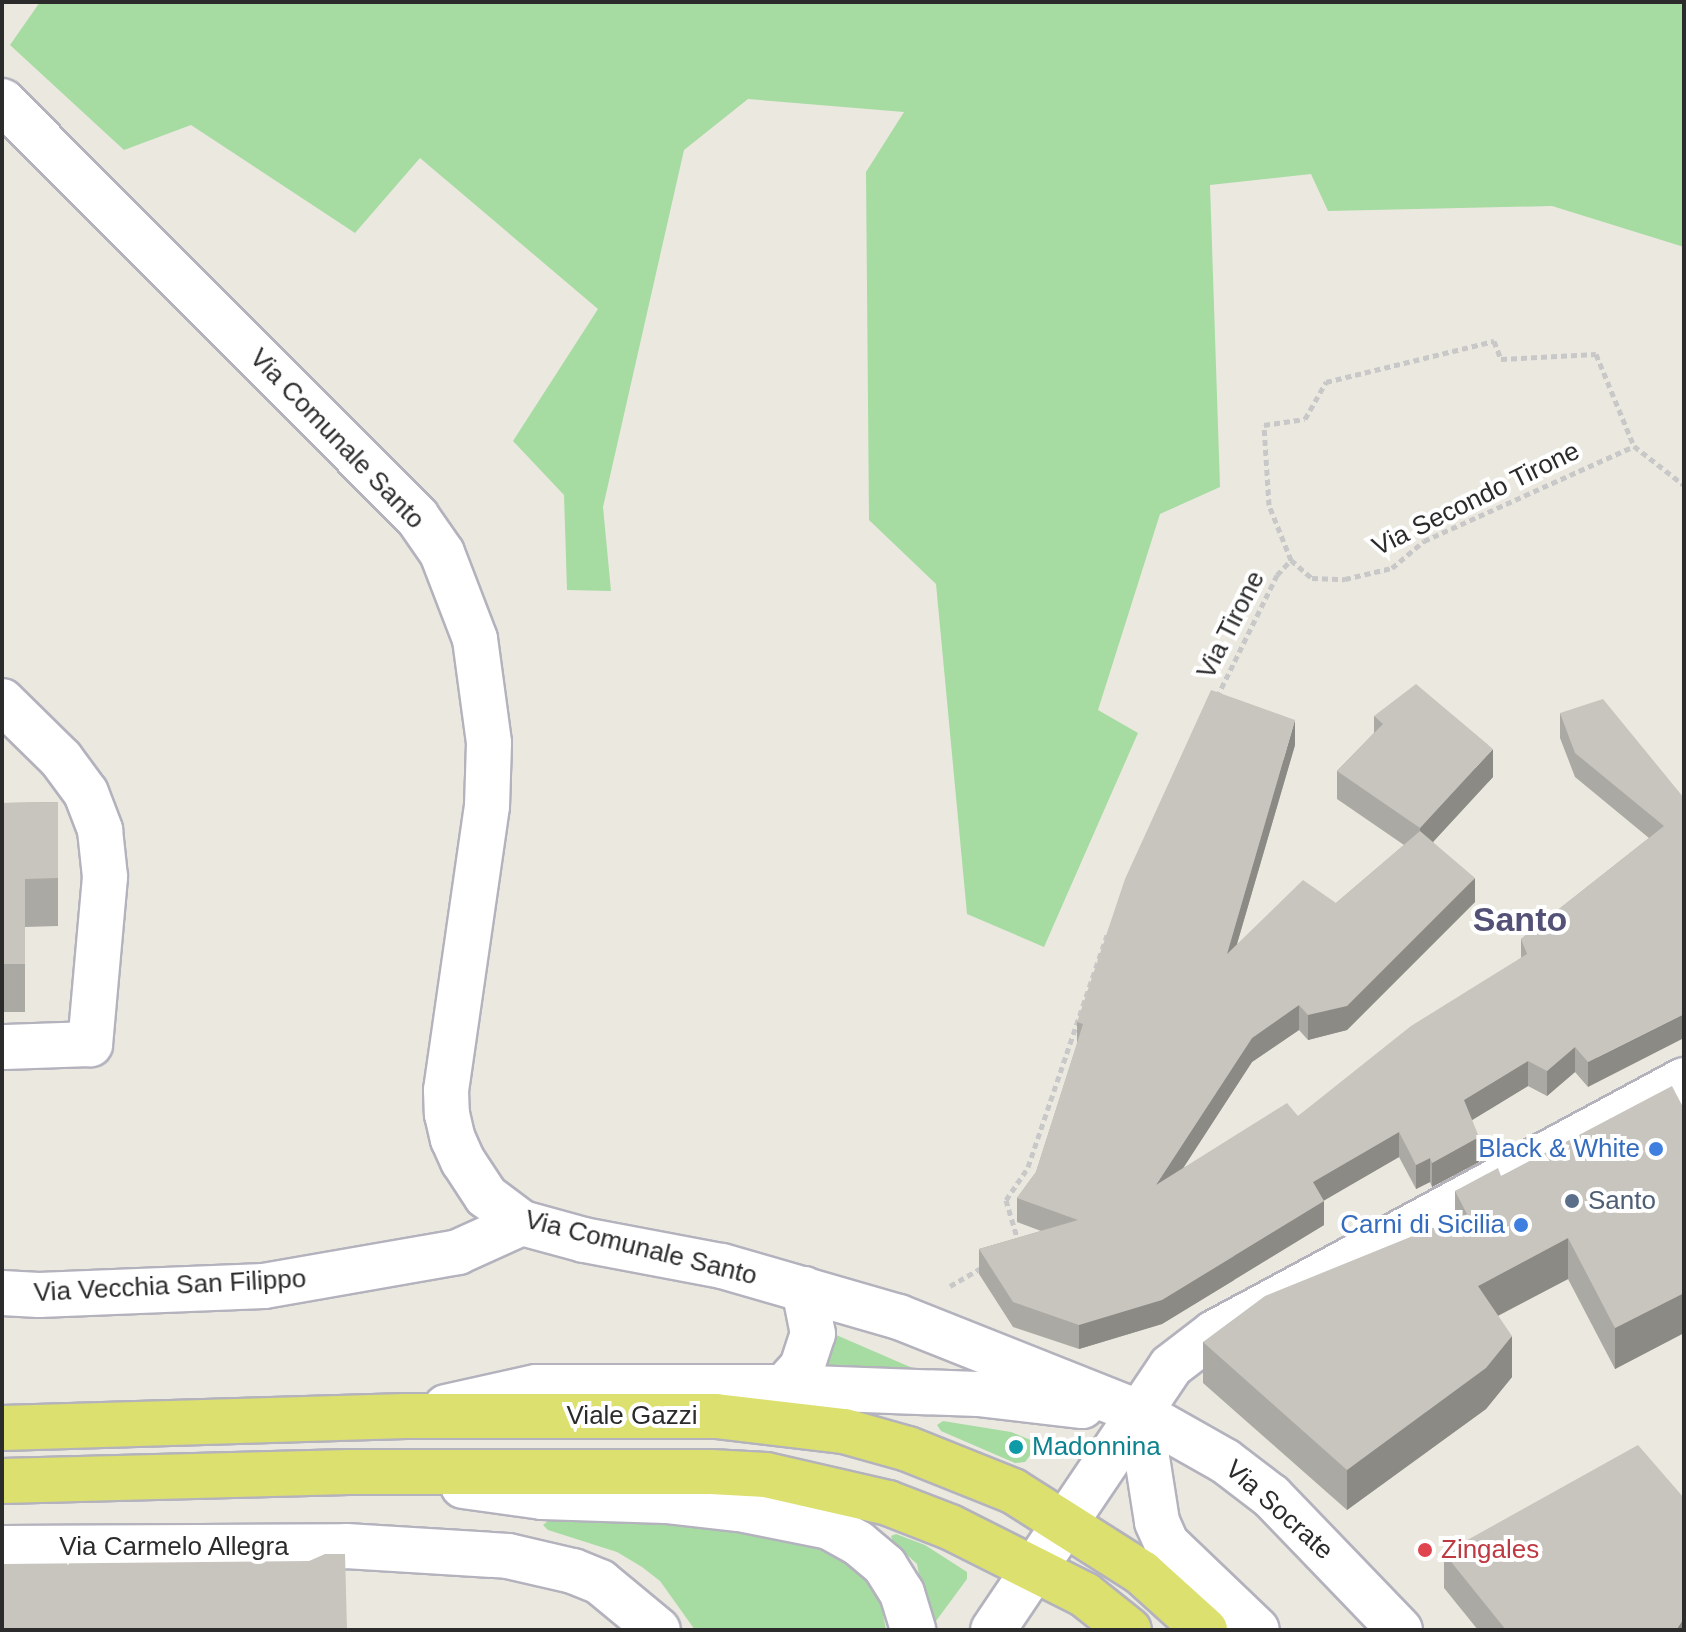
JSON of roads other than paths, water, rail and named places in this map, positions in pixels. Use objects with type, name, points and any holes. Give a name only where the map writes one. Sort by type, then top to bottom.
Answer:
[{"type":"main road","name":"Viale Gazzi","points":[[2,1428],[406,1416],[716,1416],[802,1425],[908,1449],[1013,1491],[1142,1573],[1205,1630]]},
{"type":"main road","points":[[2,1481],[349,1472],[711,1472],[766,1475],[888,1503],[975,1538],[1085,1595],[1129,1630]]},
{"type":"street","name":"Via Comunale Santo","points":[[2,101],[417,517],[442,553],[475,639],[489,743],[487,806],[453,1037],[447,1114],[463,1161],[486,1196],[522,1223],[584,1240],[678,1256],[899,1317],[1140,1413]]},
{"type":"street","points":[[2,701],[61,759],[86,793],[100,830],[105,877],[90,1044],[2,1047]]},
{"type":"street","points":[[992,1626],[1171,1366],[1214,1333],[1684,1080]]},
{"type":"street","name":"Via Vecchia San Filippo","points":[[2,1293],[39,1295],[264,1286],[458,1252],[522,1223]]},
{"type":"street","points":[[784,1387],[802,1367],[813,1334],[804,1289]]},
{"type":"street","points":[[406,1416],[536,1387],[784,1387],[978,1394],[1140,1413]]},
{"type":"street","points":[[1140,1413],[1157,1522],[1167,1544],[1257,1630]]},
{"type":"street","name":"Via Socrate","points":[[1140,1413],[1225,1461],[1271,1496],[1400,1630]]},
{"type":"street","points":[[349,1472],[542,1497],[681,1502],[765,1513],[829,1527],[858,1543],[885,1566],[902,1593],[913,1630]]},
{"type":"street","name":"Via Carmelo Allegra","points":[[2,1585],[309,1583],[346,1546]]},
{"type":"street","name":"Via Carmelo Allegra","points":[[2,1548],[346,1546],[508,1556],[573,1571],[628,1613],[658,1630]]},
{"type":"place","name":"Black & White","points":[[1656,1149]]},
{"type":"place","name":"Santo","points":[[1572,1201]]},
{"type":"place","name":"Carni di Sicilia","points":[[1521,1225]]},
{"type":"place","name":"Madonnina","points":[[1016,1447]]},
{"type":"place","name":"Zingales","points":[[1425,1550]]},
{"type":"district","name":"Santo","points":[[1520,920]]}]
